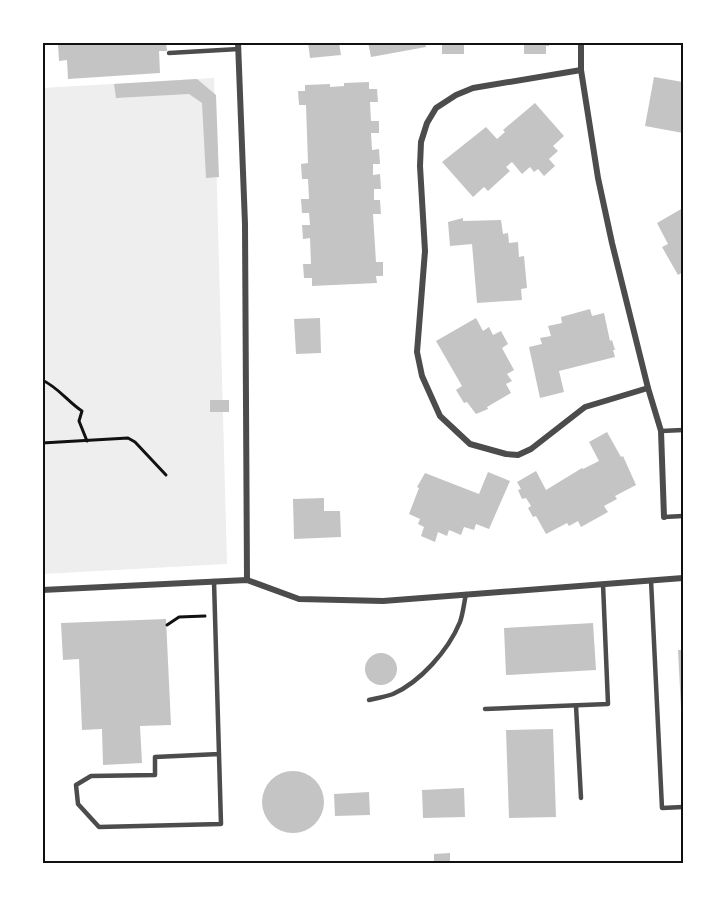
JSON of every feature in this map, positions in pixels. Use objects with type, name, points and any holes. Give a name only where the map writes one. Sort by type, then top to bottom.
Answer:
[{"type":"street","points":[[581,42],[581,70],[598,178],[648,388],[661,431],[664,517]]},
{"type":"street","points":[[238,45],[245,224],[247,580]]},
{"type":"street","points":[[581,70],[473,88],[456,95],[436,108],[427,123],[421,154],[425,251],[417,352],[422,376],[440,416],[470,444],[518,455],[531,449],[585,407],[648,388]]},
{"type":"street","points":[[42,591],[247,580],[299,598],[383,601],[683,578]]},
{"type":"lane","points":[[170,53],[238,45]]},
{"type":"lane","points":[[661,431],[683,430]]},
{"type":"lane","points":[[664,517],[683,516]]},
{"type":"lane","points":[[651,580],[662,808],[683,807]]},
{"type":"lane","points":[[214,581],[214,616],[219,754],[221,824],[99,827],[78,804],[76,785],[91,776],[155,775],[155,757],[219,754]]},
{"type":"lane","points":[[485,709],[608,704],[603,584]]},
{"type":"lane","points":[[369,699],[390,695],[405,687],[426,670],[448,642],[460,621],[466,594]]},
{"type":"lane","points":[[576,706],[581,798]]},
{"type":"path","points":[[42,380],[55,387],[70,403],[82,411],[80,422],[87,441]]},
{"type":"path","points":[[42,443],[128,438],[135,441],[166,475]]},
{"type":"path","points":[[166,625],[179,617],[214,616]]},
{"type":"shaded area","points":[[214,78],[227,564],[42,574],[42,88]]},
{"type":"building","points":[[166,42],[167,51],[159,51],[160,73],[68,79],[67,60],[59,61],[58,44]]},
{"type":"building","points":[[308,42],[339,42],[341,55],[310,58]]},
{"type":"building","points":[[368,42],[425,42],[426,47],[371,57]]},
{"type":"building","points":[[442,42],[464,42],[464,54],[442,54]]},
{"type":"building","points":[[524,42],[549,42],[549,46],[546,46],[546,54],[524,54]]},
{"type":"building","points":[[654,77],[683,82],[683,133],[645,126]]},
{"type":"building","points":[[197,79],[216,95],[219,177],[206,178],[202,103],[189,94],[116,98],[114,84]]},
{"type":"building","points":[[369,82],[369,89],[377,89],[378,102],[370,102],[371,121],[379,121],[379,133],[371,133],[372,150],[379,149],[380,164],[373,164],[373,175],[380,174],[381,189],[374,189],[374,200],[380,200],[381,214],[373,214],[376,262],[383,262],[383,276],[376,276],[377,283],[312,286],[312,278],[304,278],[303,264],[311,264],[310,238],[303,239],[302,225],[310,225],[309,213],[302,213],[301,199],[309,199],[308,179],[302,179],[301,164],[308,163],[306,105],[299,105],[298,91],[305,91],[305,85],[330,84],[330,87],[344,86],[344,83]]},
{"type":"building","points":[[535,103],[564,136],[553,146],[558,151],[549,159],[555,166],[544,176],[538,169],[534,172],[530,167],[522,174],[512,162],[506,167],[510,171],[488,191],[484,187],[473,197],[442,162],[486,127],[497,139],[505,132],[503,130]]},
{"type":"building","points":[[683,208],[683,272],[678,275],[662,247],[668,244],[657,223]]},
{"type":"building","points":[[463,218],[463,221],[501,220],[503,234],[508,233],[509,243],[518,242],[519,257],[524,256],[527,288],[521,289],[522,300],[477,303],[472,244],[450,246],[448,222]]},
{"type":"building","points":[[590,309],[592,316],[604,313],[615,357],[559,371],[564,392],[540,398],[529,347],[542,344],[540,338],[551,336],[548,326],[562,323],[561,317]]},
{"type":"building","points":[[320,318],[321,353],[296,354],[294,319]]},
{"type":"building","points":[[476,318],[483,331],[489,327],[493,335],[501,331],[508,344],[502,348],[514,370],[507,374],[512,381],[506,384],[511,393],[487,407],[488,409],[476,414],[467,402],[464,403],[456,390],[462,386],[436,341]]},
{"type":"building","points":[[210,400],[229,400],[229,412],[210,412]]},
{"type":"building","points":[[607,432],[621,457],[623,456],[636,485],[615,496],[617,499],[604,506],[608,512],[581,527],[578,521],[569,526],[567,523],[546,534],[536,516],[533,517],[528,508],[531,506],[526,498],[522,499],[518,490],[521,489],[517,482],[536,471],[546,490],[582,468],[599,461],[589,442]]},
{"type":"building","points":[[488,472],[510,481],[489,529],[476,524],[474,530],[464,527],[461,535],[449,530],[447,536],[438,532],[435,542],[421,536],[424,527],[418,524],[420,519],[409,514],[419,488],[417,487],[425,473],[479,494]]},
{"type":"building","points":[[324,498],[324,511],[340,511],[341,537],[294,539],[293,499]]},
{"type":"building","points":[[166,619],[171,725],[140,726],[142,763],[103,765],[102,729],[82,730],[79,659],[63,660],[61,623]]},
{"type":"building","points":[[593,623],[596,670],[506,675],[504,628]]},
{"type":"building","points":[[678,650],[683,650],[683,708],[681,708]]},
{"type":"building","points":[[381,653],[392,658],[397,669],[392,680],[381,685],[370,680],[365,669],[370,658]]},
{"type":"building","points":[[553,729],[556,817],[509,818],[506,730]]},
{"type":"building","points":[[293,771],[315,780],[324,802],[315,824],[293,833],[271,824],[262,802],[271,780]]},
{"type":"building","points":[[464,788],[465,817],[423,818],[422,790]]},
{"type":"building","points":[[369,792],[370,815],[335,816],[334,794]]},
{"type":"building","points":[[450,853],[450,863],[434,863],[434,854]]}]
